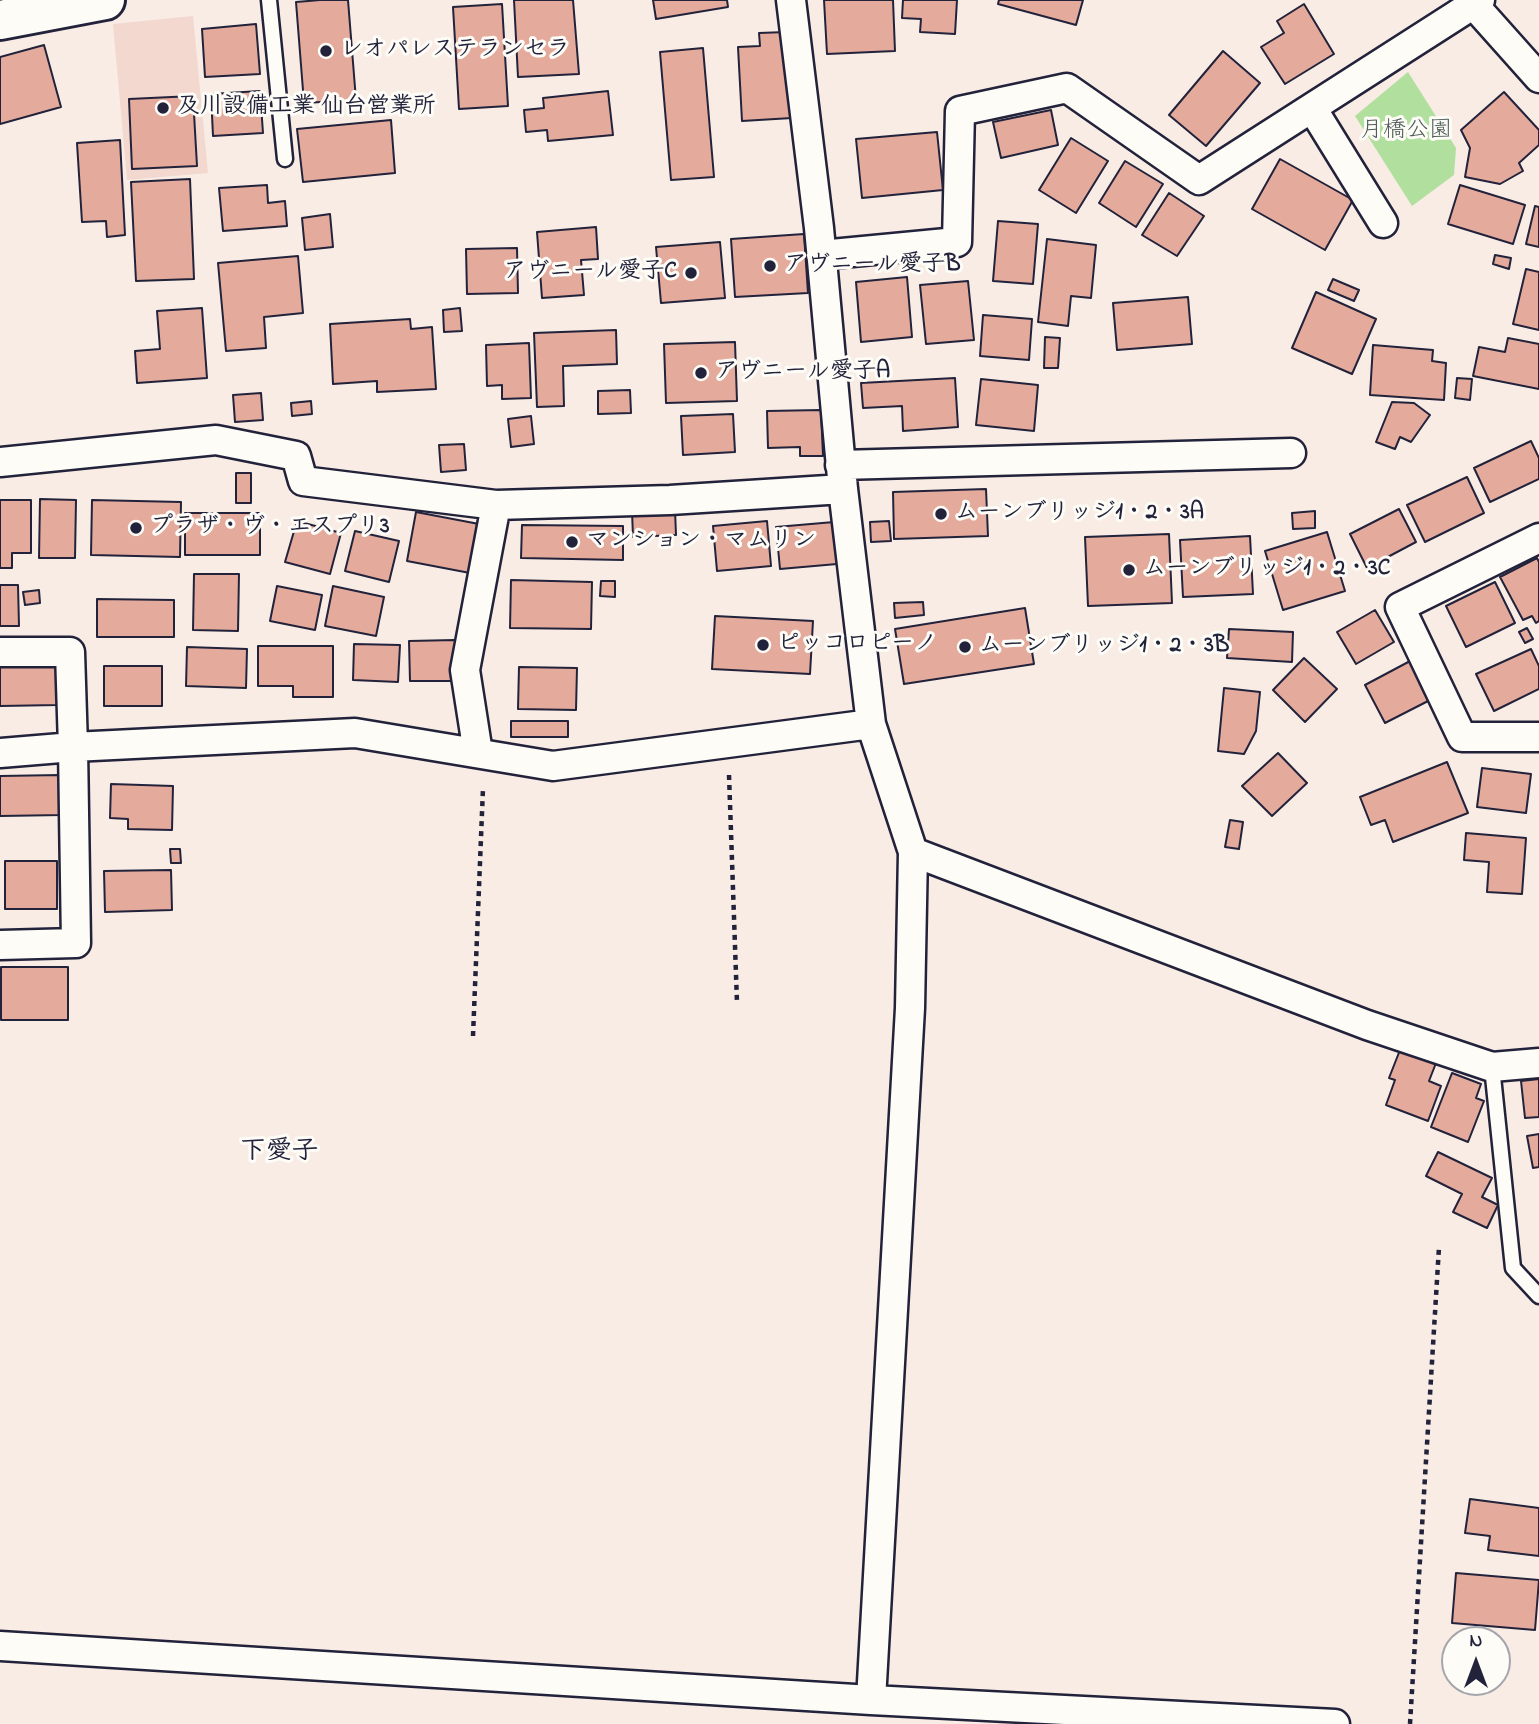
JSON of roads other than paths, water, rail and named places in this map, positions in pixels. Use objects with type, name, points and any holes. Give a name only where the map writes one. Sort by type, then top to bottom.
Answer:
[{"type":"highway","points":[[0,20],[95,1]]},
{"type":"street","points":[[791,0],[871,724],[914,852],[909,1008],[871,1700]]},
{"type":"street","points":[[821,255],[957,242],[960,111],[1067,88],[1199,180],[1476,2],[1539,78]]},
{"type":"street","points":[[1312,108],[1383,223]]},
{"type":"street","points":[[0,462],[216,440],[296,456],[303,481],[496,505],[670,500],[842,477],[1291,453]]},
{"type":"street","points":[[478,754],[465,670],[496,505]]},
{"type":"street","points":[[1539,538],[1400,607],[1462,737],[1539,737]]},
{"type":"street","points":[[0,652],[70,652],[76,943],[0,944]]},
{"type":"street","points":[[0,753],[355,733],[553,766],[871,724]]},
{"type":"street","points":[[914,852],[1367,1025],[1492,1066],[1539,1063]]},
{"type":"street","points":[[0,1646],[871,1700],[1335,1724]]},
{"type":"lane","points":[[269,0],[285,159]]},
{"type":"lane","points":[[1492,1066],[1513,1268],[1539,1296]]},
{"type":"place","name":"レオパレステランセラ","points":[[326,51]]},
{"type":"place","name":"及川設備工業 仙台営業所","points":[[163,108]]},
{"type":"place","name":"アヴニール愛子B","points":[[770,266]]},
{"type":"place","name":"アヴニール愛子C","points":[[691,273]]},
{"type":"place","name":"アヴニール愛子A","points":[[701,373]]},
{"type":"place","name":"ムーンブリッジ1・2・3A","points":[[941,514]]},
{"type":"place","name":"プラザ・ヴ・エスプリ3","points":[[136,528]]},
{"type":"place","name":"マンション・マムリン","points":[[572,542]]},
{"type":"place","name":"ムーンブリッジ1・2・3C","points":[[1129,570]]},
{"type":"place","name":"ピッコロピーノ","points":[[763,645]]},
{"type":"place","name":"ムーンブリッジ1・2・3B","points":[[965,647]]},
{"type":"district","name":"下愛子","points":[[279,1154]]},
{"type":"park label","name":"月橋公園","points":[[1406,132]]}]
